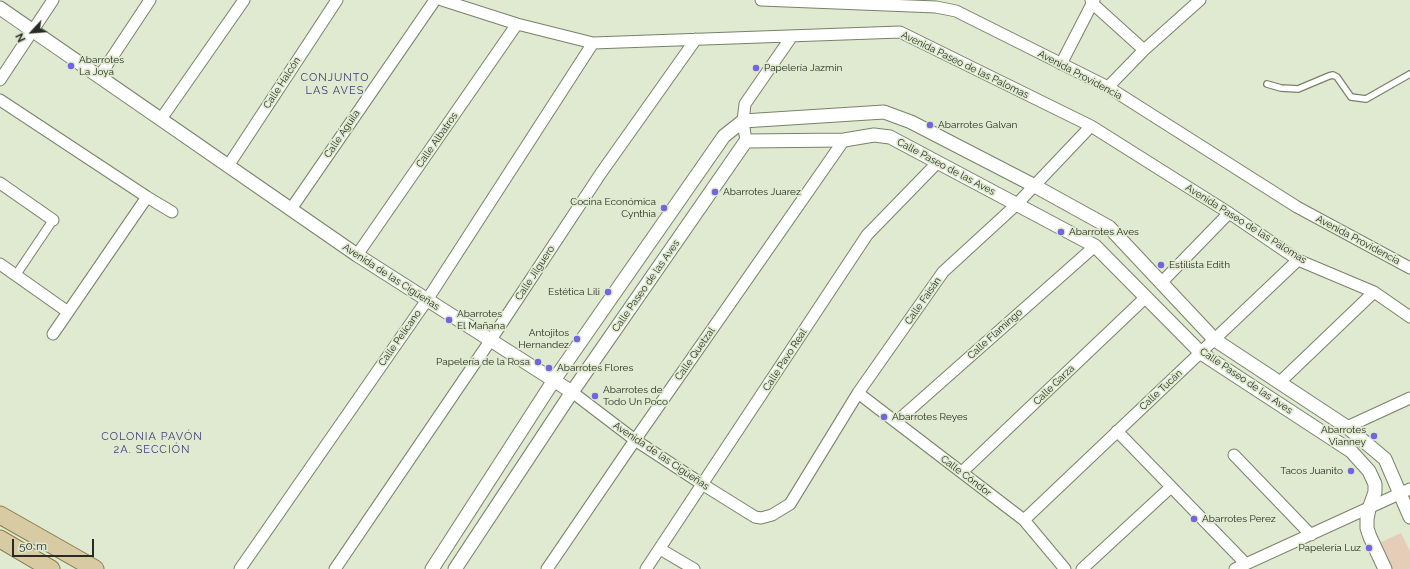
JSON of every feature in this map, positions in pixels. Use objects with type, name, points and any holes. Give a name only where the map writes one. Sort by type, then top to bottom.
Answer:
[{"type":"main road","points":[[0,515],[95,569]]},
{"type":"main road","points":[[0,539],[51,569]]},
{"type":"street","points":[[0,80],[53,0]]},
{"type":"street","points":[[99,77],[150,0]]},
{"type":"street","points":[[161,119],[244,0]]},
{"type":"street","name":"Calle Halcón","points":[[228,166],[337,0]]},
{"type":"street","name":"Calle Águila","points":[[291,209],[434,0]]},
{"type":"street","name":"Avenida Paseo de las Palomas","points":[[442,0],[517,24],[593,43],[900,32],[1091,126],[1229,213],[1298,260],[1374,292],[1410,317]]},
{"type":"street","name":"Avenida Providencia","points":[[761,0],[937,4],[956,11],[1108,88],[1297,207],[1410,268]]},
{"type":"street","points":[[1108,88],[1144,50],[1200,0]]},
{"type":"street","points":[[1061,64],[1092,1],[1144,50]]},
{"type":"street","name":"Avenida de las Cigüeñas","points":[[0,8],[357,255],[490,341],[554,380],[635,440],[702,484],[755,517],[762,518],[772,515],[790,504]]},
{"type":"street","name":"Calle Albatros","points":[[357,255],[517,24]]},
{"type":"street","points":[[746,141],[742,121],[745,104],[792,36]]},
{"type":"street","name":"Calle Jilguero","points":[[335,569],[490,341],[601,174],[696,39]]},
{"type":"street","name":"Calle Pelícano","points":[[240,569],[427,300],[593,43]]},
{"type":"street","points":[[0,100],[172,212]]},
{"type":"street","name":"Calle Paseo de las Aves","points":[[742,121],[884,112],[911,122],[1033,185],[1109,227],[1215,340],[1347,427],[1385,459],[1405,492],[1410,517]]},
{"type":"street","points":[[432,569],[554,380],[724,136],[742,121]]},
{"type":"street","name":"Calle Faisán","points":[[790,504],[858,393],[943,272],[1016,205],[1033,185],[1091,126]]},
{"type":"street","name":"Calle Paseo de las Aves","points":[[455,569],[572,392],[746,141],[844,140],[874,135],[890,137],[1095,246],[1201,353],[1351,451],[1369,472],[1375,484],[1375,492],[1367,519],[1370,537],[1385,569]]},
{"type":"street","name":"Calle Quetzal","points":[[548,569],[635,440],[844,140]]},
{"type":"street","name":"Calle Pavo Real","points":[[646,569],[867,235],[938,162]]},
{"type":"street","points":[[1,186],[53,220],[16,275]]},
{"type":"street","points":[[53,334],[147,197]]},
{"type":"street","points":[[1161,283],[1229,213]]},
{"type":"street","name":"Calle Flamingo","points":[[896,422],[1095,246]]},
{"type":"street","name":"Calle Tucán","points":[[1024,520],[1298,260]]},
{"type":"street","points":[[0,264],[68,312]]},
{"type":"street","points":[[1280,382],[1374,292]]},
{"type":"street","name":"Calle Garza","points":[[962,472],[1146,297]]},
{"type":"street","name":"Calle Cóndor","points":[[858,393],[1024,520],[1065,569]]},
{"type":"street","points":[[1347,427],[1410,398]]},
{"type":"street","points":[[1117,431],[1246,564]]},
{"type":"street","points":[[1234,455],[1311,535]]},
{"type":"street","points":[[1082,569],[1171,487]]},
{"type":"street","points":[[1235,569],[1405,492]]},
{"type":"street","points":[[660,549],[694,569]]},
{"type":"lane","points":[[1267,84],[1281,88],[1298,89],[1333,75],[1337,77],[1351,97],[1366,99],[1410,74]]},
{"type":"shaded area","points":[[1401,533],[1410,551],[1410,569],[1392,569],[1379,543]]},
{"type":"place","name":"Abarrotes La Joya","points":[[71,66]]},
{"type":"place","name":"Papelería Jazmin","points":[[756,68]]},
{"type":"place","name":"Abarrotes Galvan","points":[[930,125]]},
{"type":"place","name":"Abarrotes Juarez","points":[[715,192]]},
{"type":"place","name":"Cocina Económica Cynthia","points":[[664,208]]},
{"type":"place","name":"Abarrotes Aves","points":[[1061,232]]},
{"type":"place","name":"Estilista Edith","points":[[1161,265]]},
{"type":"place","name":"Estética Lili","points":[[608,292]]},
{"type":"place","name":"Abarrotes El Mañana","points":[[449,320]]},
{"type":"place","name":"Antojitos Hernandez","points":[[577,339]]},
{"type":"place","name":"Papelería de la Rosa","points":[[538,362]]},
{"type":"place","name":"Abarrotes Flores","points":[[549,368]]},
{"type":"place","name":"Abarrotes de Todo Un Poco","points":[[595,396]]},
{"type":"place","name":"Abarrotes Reyes","points":[[884,417]]},
{"type":"place","name":"Abarrotes Vianney","points":[[1374,436]]},
{"type":"place","name":"Tacos Juanito","points":[[1351,471]]},
{"type":"place","name":"Abarrotes Perez","points":[[1194,519]]},
{"type":"place","name":"Papelería Luz","points":[[1369,548]]},
{"type":"district","name":"CONJUNTO LAS AVES","points":[[335,84]]},
{"type":"district","name":"COLONIA PAVÓN 2A. SECCIÓN","points":[[152,443]]}]
